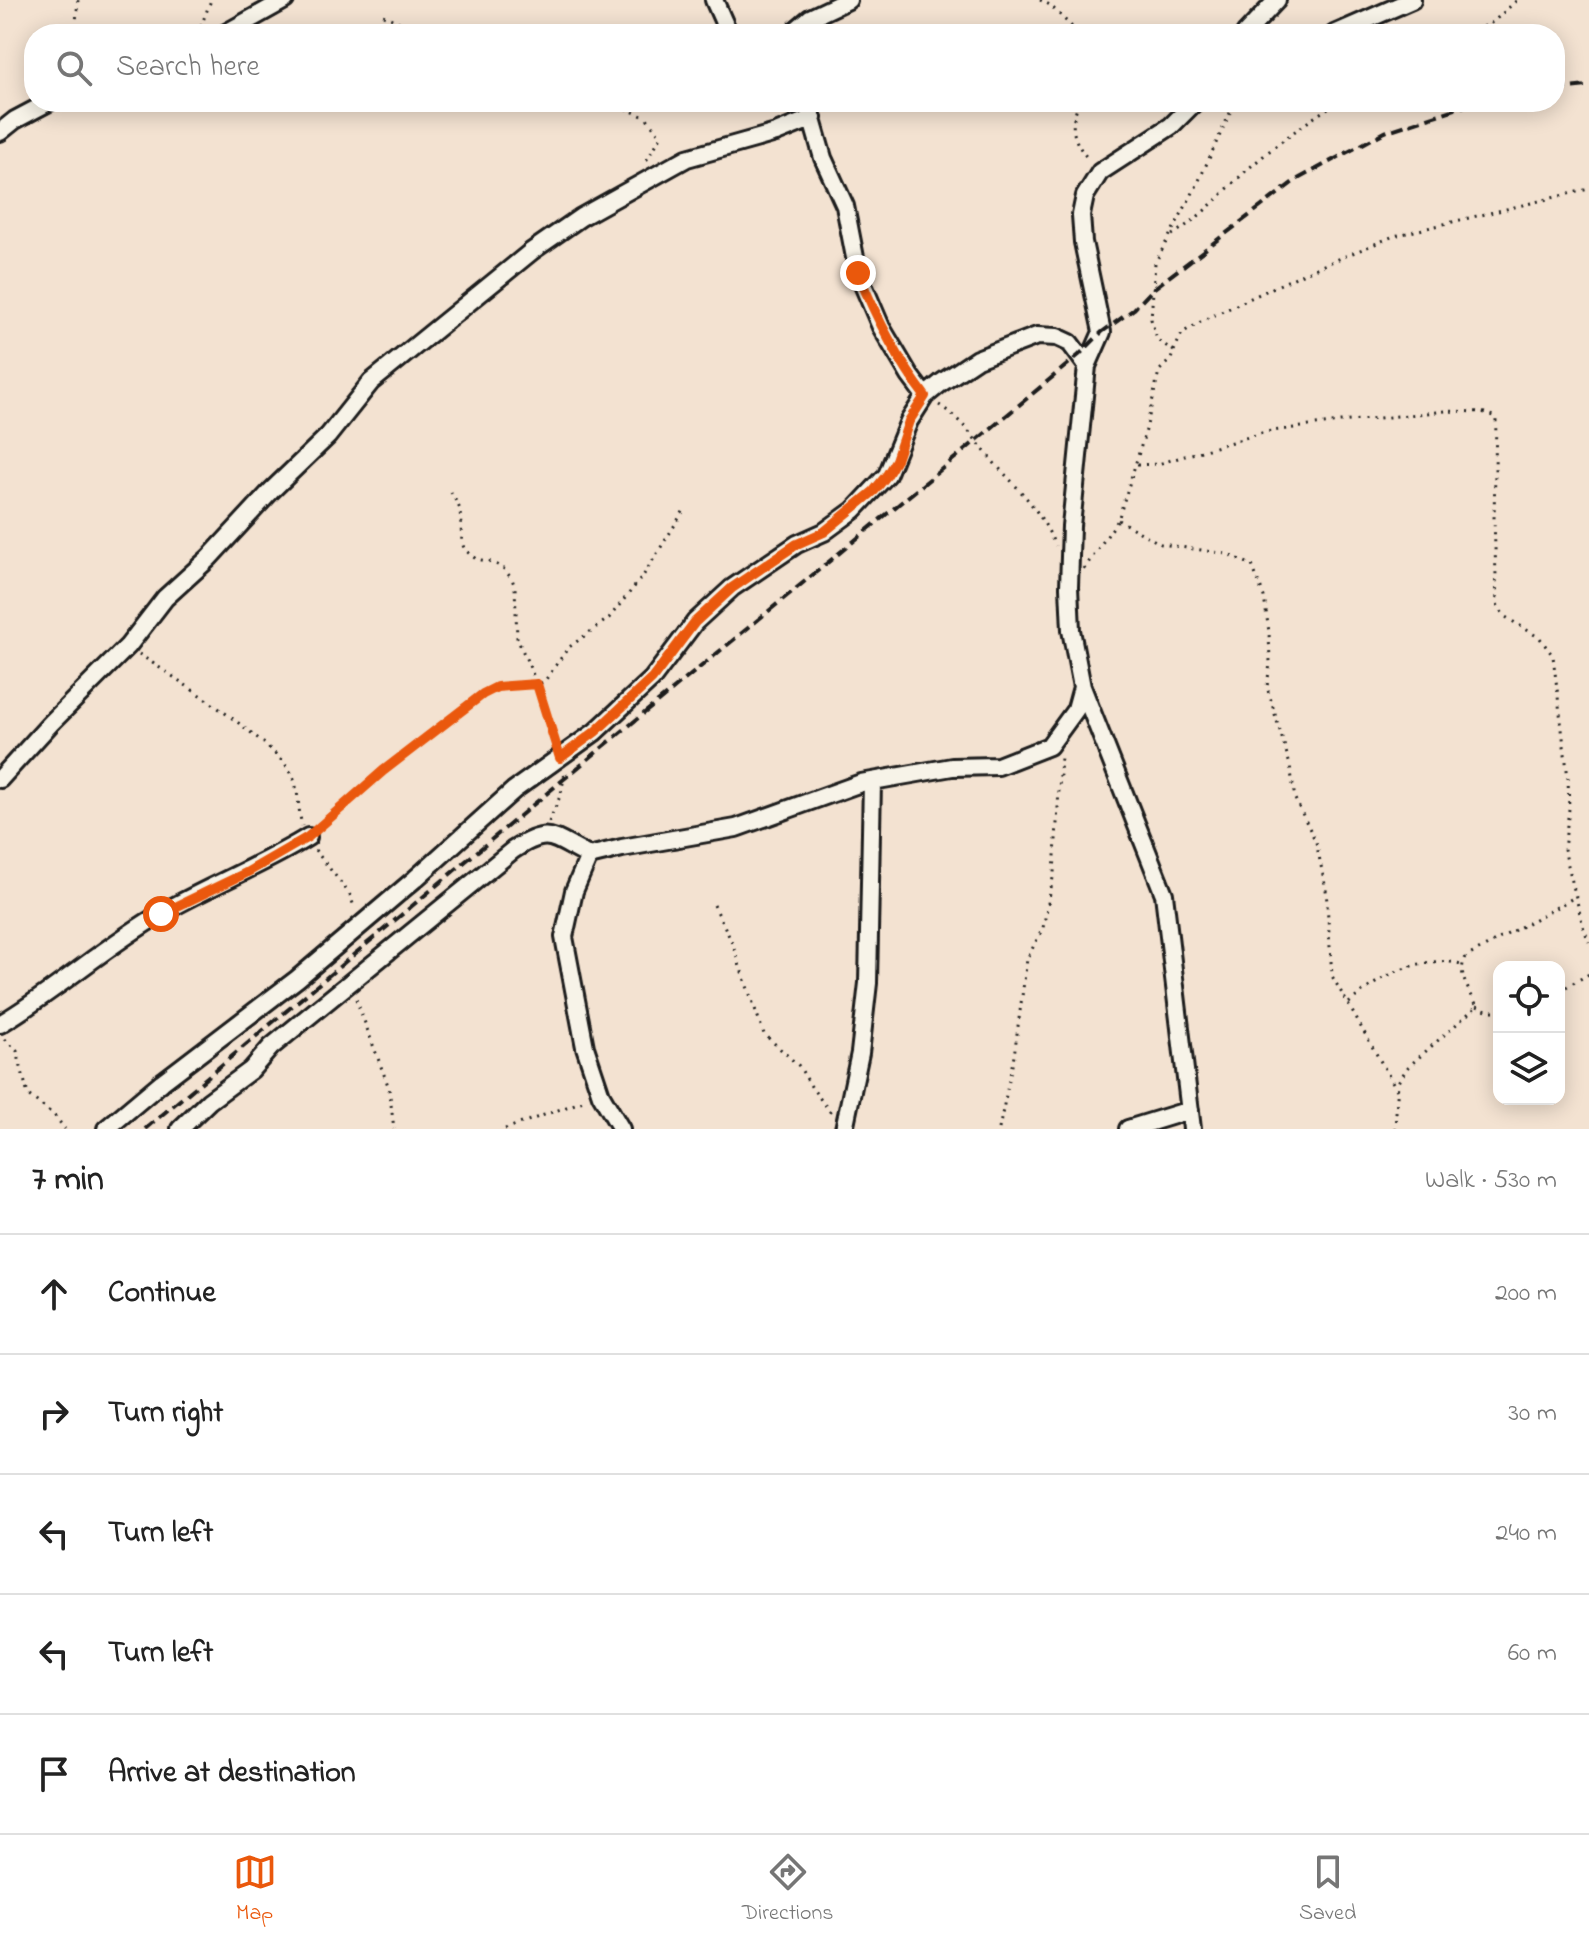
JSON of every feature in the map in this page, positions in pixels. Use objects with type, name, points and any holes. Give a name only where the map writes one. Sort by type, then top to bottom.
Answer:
[{"type":"street","points":[[242,24],[285,0]]},
{"type":"street","points":[[714,0],[725,24]]},
{"type":"street","points":[[803,24],[848,0]]},
{"type":"street","points":[[1254,24],[1277,0]]},
{"type":"street","points":[[1354,24],[1412,0]]},
{"type":"street","points":[[0,132],[29,112]]},
{"type":"street","points":[[0,779],[128,646],[165,598],[209,558],[319,445],[371,382],[532,251],[581,217],[687,158],[776,133],[807,112]]},
{"type":"street","points":[[811,112],[823,158],[845,206],[858,273],[881,327],[925,396]]},
{"type":"street","points":[[1185,112],[1171,126],[1100,172],[1085,196],[1081,215],[1083,242],[1102,332],[1087,366],[1071,526],[1069,587],[1071,630],[1082,687],[1164,894],[1192,1129]]},
{"type":"street","points":[[106,1129],[297,979],[514,790],[595,732],[652,679],[687,631],[732,588],[797,544],[824,532],[874,491],[896,460],[909,421],[925,396],[977,359],[1037,336],[1057,337],[1070,343],[1087,366]]},
{"type":"street","points":[[180,1129],[209,1101],[251,1070],[271,1047],[529,840],[544,835],[561,840],[589,856],[736,828],[872,782],[952,767],[998,766],[1049,746],[1076,709],[1082,687]]},
{"type":"street","points":[[844,1129],[860,1053],[868,983],[872,782]]},
{"type":"street","points":[[0,1024],[161,914],[246,873],[308,837]]},
{"type":"street","points":[[589,856],[574,891],[564,937],[585,1047],[601,1095],[621,1129]]},
{"type":"street","points":[[1128,1129],[1190,1110]]},
{"type":"path","points":[[76,24],[78,0]]},
{"type":"path","points":[[202,24],[211,0]]},
{"type":"path","points":[[1040,0],[1050,5],[1069,24]]},
{"type":"path","points":[[1489,24],[1517,0]]},
{"type":"path","points":[[383,15],[403,24]]},
{"type":"path","points":[[634,112],[647,118],[661,137],[643,167]]},
{"type":"path","points":[[1075,112],[1073,134],[1080,149],[1100,172]]},
{"type":"path","points":[[1174,351],[1157,340],[1151,319],[1155,263],[1196,187],[1230,112]]},
{"type":"path","points":[[1169,237],[1196,220],[1247,170],[1322,112]]},
{"type":"path","points":[[1069,587],[1118,520],[1146,430],[1159,371],[1171,359],[1182,333],[1204,320],[1394,236],[1589,189]]},
{"type":"path","points":[[925,396],[964,424],[1023,492],[1043,519],[1057,553]]},
{"type":"path","points":[[1137,465],[1158,464],[1265,432],[1446,411],[1482,412],[1493,416],[1496,420],[1494,519],[1497,604],[1504,616],[1540,638],[1553,656],[1568,778],[1569,809],[1564,849],[1589,942]]},
{"type":"path","points":[[451,492],[460,509],[465,550],[476,559],[503,568],[512,579],[517,638],[564,755],[561,794],[544,835]]},
{"type":"path","points":[[308,837],[383,771],[483,694],[497,687],[544,682],[568,648],[609,618],[643,576],[686,507]]},
{"type":"path","points":[[1118,520],[1161,544],[1227,554],[1252,565],[1264,597],[1269,632],[1267,687],[1290,765],[1295,799],[1316,842],[1326,889],[1332,976],[1397,1090]]},
{"type":"path","points":[[128,646],[200,695],[273,751],[294,778],[297,806],[308,837],[319,857],[334,871],[349,893],[361,924]]},
{"type":"path","points":[[999,1129],[1014,1056],[1027,959],[1043,928],[1054,873],[1063,749]]},
{"type":"path","points":[[1493,1011],[1477,1006],[1461,973],[1462,964],[1474,951],[1575,897]]},
{"type":"path","points":[[714,905],[730,938],[764,1034],[799,1066],[844,1129]]},
{"type":"path","points":[[1349,1003],[1367,988],[1404,967],[1420,962],[1462,964]]},
{"type":"path","points":[[1565,988],[1589,974]]},
{"type":"path","points":[[350,984],[389,1088],[394,1129]]},
{"type":"path","points":[[1395,1129],[1398,1082],[1408,1067],[1477,1006]]},
{"type":"path","points":[[0,1033],[17,1051],[28,1095],[54,1115],[65,1129]]},
{"type":"path","points":[[505,1129],[601,1095]]},
{"type":"railway","points":[[1565,88],[1589,86]]},
{"type":"railway","points":[[145,1129],[977,440],[1102,332],[1134,309],[1153,289],[1296,180],[1385,132],[1446,112]]},
{"type":"route","points":[[161,914],[246,873],[308,837],[383,771],[483,694],[497,687],[537,684],[560,758],[595,732],[652,679],[695,622],[732,588],[854,510],[887,475],[896,460],[909,421],[925,396],[881,327],[858,273]]}]
